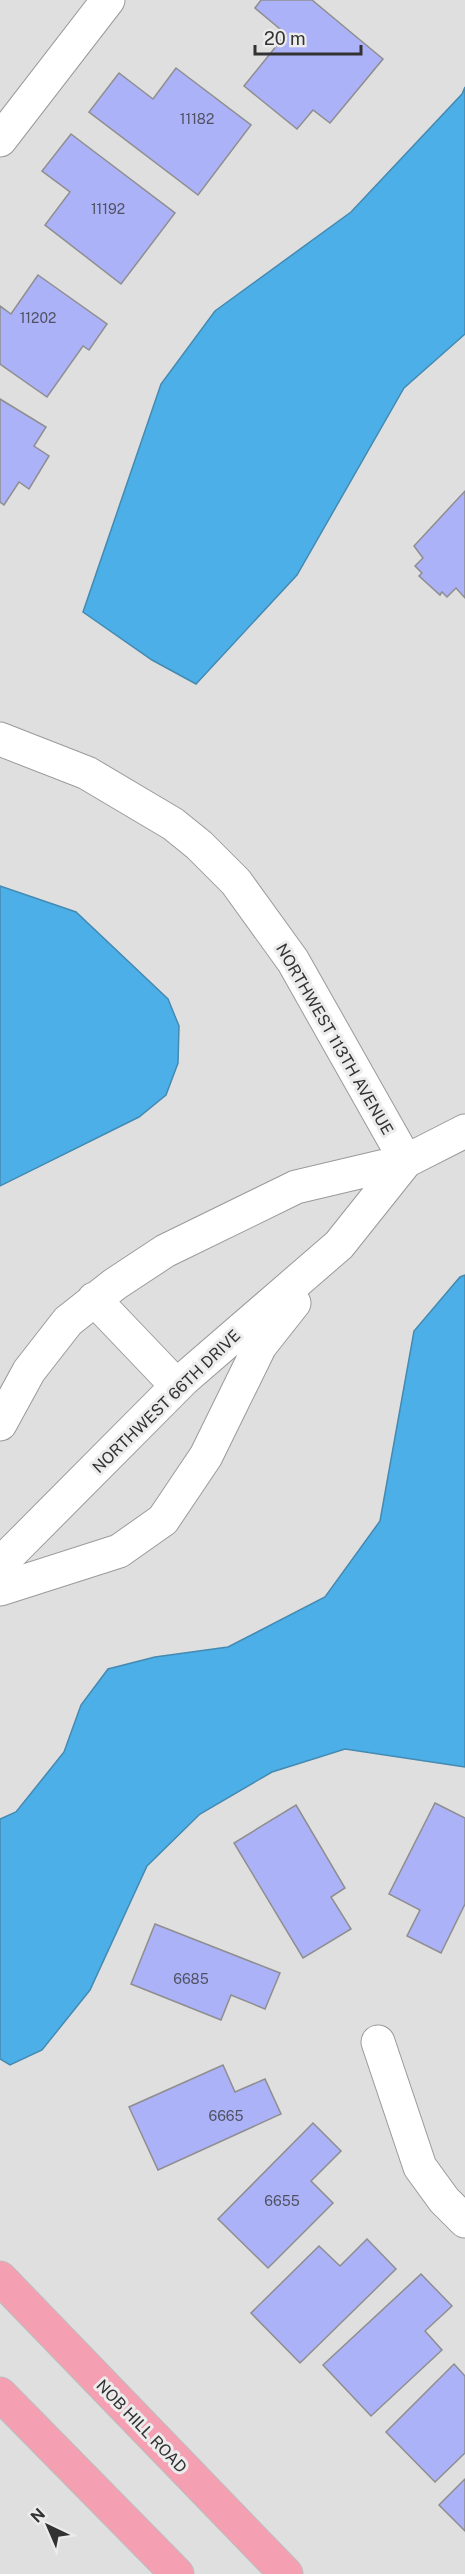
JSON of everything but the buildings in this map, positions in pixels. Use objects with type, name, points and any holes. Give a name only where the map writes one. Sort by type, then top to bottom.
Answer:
[{"type":"main road","name":"NOB HILL ROAD","points":[[0,2278],[286,2574]]},
{"type":"main road","points":[[0,2394],[177,2574]]},
{"type":"street","points":[[0,140],[108,0]]},
{"type":"street","name":"NORTHWEST 113TH AVENUE","points":[[0,739],[87,773],[173,824],[199,845],[236,882],[293,961],[406,1161]]},
{"type":"street","name":"NORTHWEST 66TH DRIVE","points":[[0,1424],[29,1371],[68,1321],[94,1299],[165,1251],[297,1187],[406,1161],[465,1131]]},
{"type":"street","name":"NORTHWEST 66TH DRIVE","points":[[0,1588],[119,1551],[163,1520],[206,1456],[260,1346],[406,1161]]},
{"type":"street","name":"NORTHWEST 66TH DRIVE","points":[[0,1564],[177,1386],[339,1245]]},
{"type":"street","points":[[94,1299],[177,1386]]},
{"type":"street","points":[[378,2042],[420,2167],[444,2200],[465,2222]]},
{"type":"water","points":[[465,87],[465,334],[404,388],[297,575],[196,684],[152,660],[83,612],[161,384],[215,311],[351,212],[462,94]]},
{"type":"water","points":[[0,886],[76,912],[168,999],[179,1026],[178,1063],[166,1095],[139,1117],[0,1186]]},
{"type":"water","points":[[465,1275],[465,1767],[345,1749],[272,1772],[200,1814],[147,1866],[90,1990],[42,2050],[10,2065],[0,2059],[0,1819],[16,1812],[64,1752],[81,1705],[108,1669],[155,1657],[228,1647],[325,1597],[380,1521],[414,1331],[460,1277]]}]
